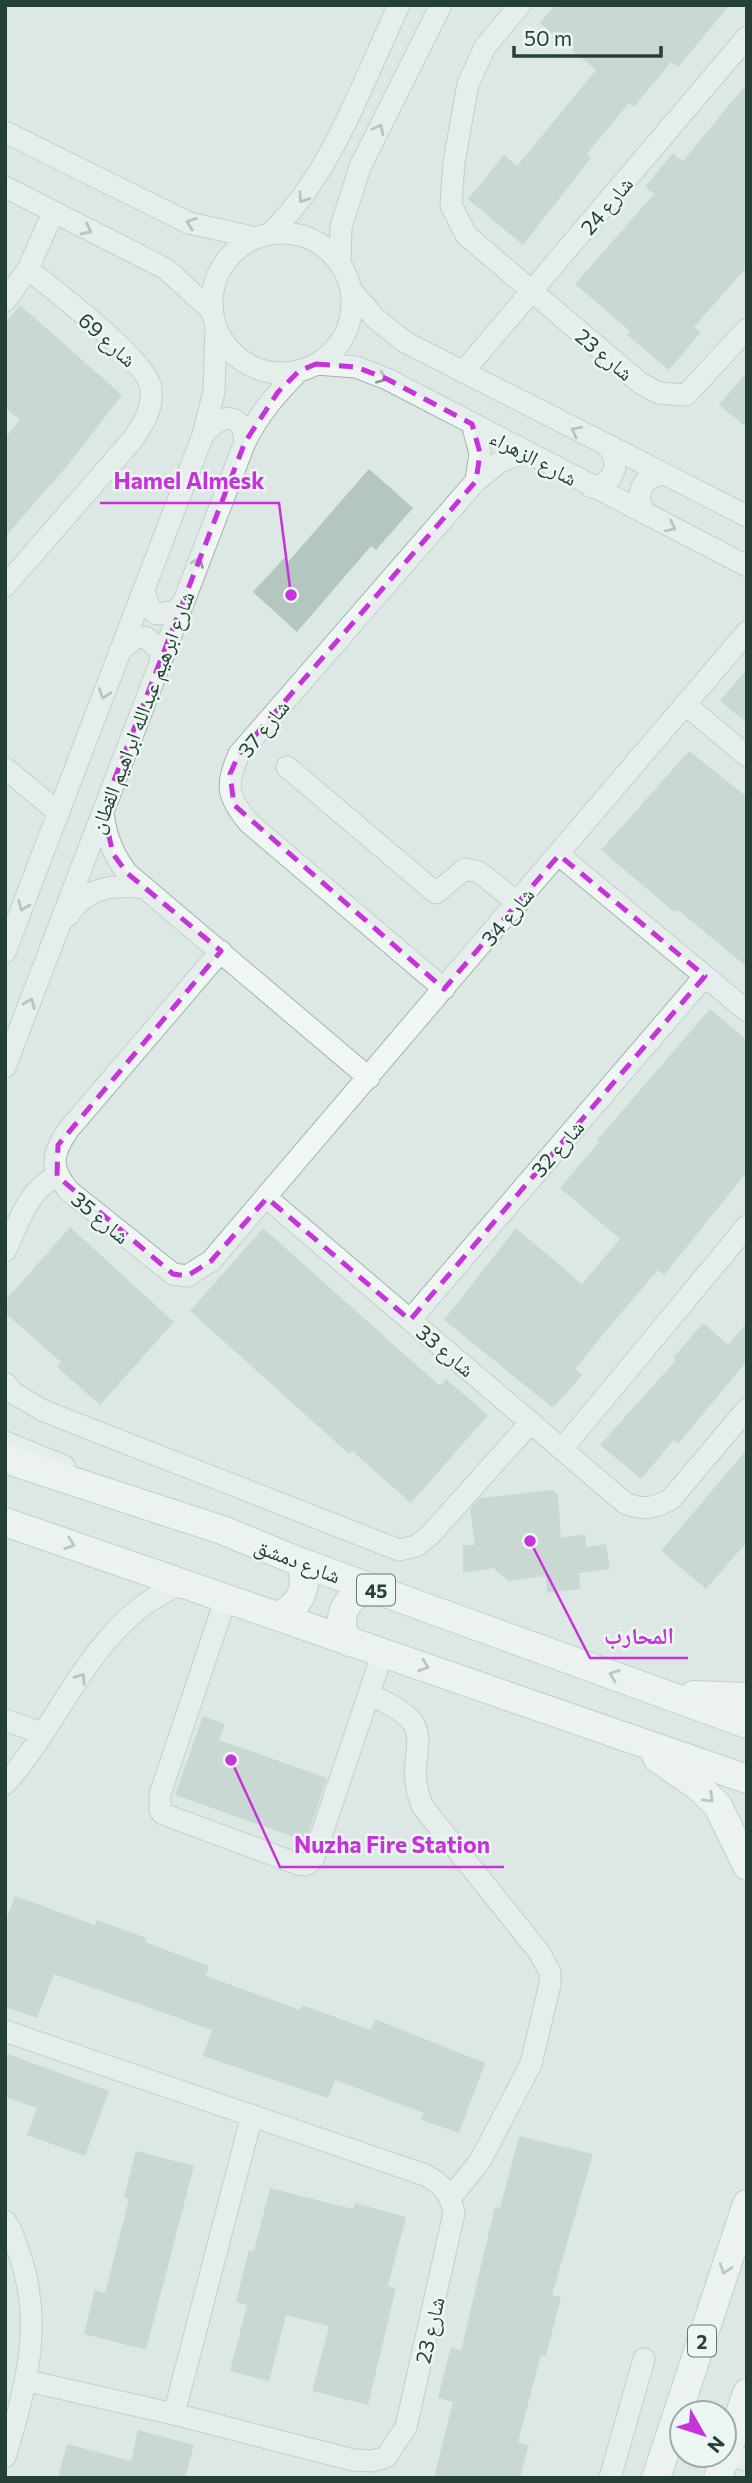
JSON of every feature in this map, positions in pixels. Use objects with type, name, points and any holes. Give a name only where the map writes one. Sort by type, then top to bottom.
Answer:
[{"type":"main road","name":"شارع دمشق","points":[[5,1459],[222,1530],[300,1562],[747,1724]]},
{"type":"main road","points":[[5,1521],[747,1779]]},
{"type":"main road","points":[[277,1616],[296,1605],[302,1595],[305,1584],[300,1562]]},
{"type":"main road","points":[[349,1642],[341,1625],[344,1608],[354,1595],[371,1588]]},
{"type":"main road","points":[[654,1690],[717,1697],[747,1697]]},
{"type":"main road","points":[[635,1742],[712,1800],[723,1814],[747,1866]]},
{"type":"main road","name":"2","points":[[656,2478],[747,2204]]},
{"type":"main road","points":[[738,2431],[747,2393]]},
{"type":"street","points":[[213,318],[220,270],[243,245],[263,236],[293,212],[314,183],[399,5]]},
{"type":"street","points":[[5,187],[166,269],[213,318],[227,347],[242,361],[261,370],[281,373],[308,368],[331,354],[349,323],[351,290],[340,263],[341,227],[360,167],[441,5]]},
{"type":"street","name":"شارع 23","points":[[520,5],[485,47],[468,84],[454,162],[451,205],[466,235],[640,383],[659,393],[686,395],[747,329]]},
{"type":"street","name":"شارع 24","points":[[463,372],[747,37]]},
{"type":"street","points":[[5,132],[189,223],[263,236],[288,233],[304,236],[318,243],[340,263]]},
{"type":"street","points":[[328,155],[329,164],[343,175],[360,167]]},
{"type":"street","points":[[5,301],[28,269],[53,213]]},
{"type":"street","name":"شارع 69","points":[[5,586],[133,439],[150,412],[151,387],[136,361],[28,269]]},
{"type":"street","name":"شارع الزهراء","points":[[351,290],[375,318],[405,342],[747,516]]},
{"type":"street","name":"شارع ابرهيم عبدالله ابراهيم القطان","points":[[5,952],[203,435],[214,392],[213,318]]},
{"type":"street","name":"شارع الزهراء","points":[[308,368],[356,367],[387,379],[747,566]]},
{"type":"street","name":"شارع ابرهيم عبدالله ابراهيم القطان","points":[[5,1067],[61,928],[103,809],[245,442],[257,419],[278,392],[308,368]]},
{"type":"street","points":[[203,435],[218,419],[229,418],[238,423],[244,431],[245,442]]},
{"type":"street","points":[[472,424],[480,453],[476,481]]},
{"type":"street","points":[[591,487],[601,486],[614,473],[616,463],[608,447]]},
{"type":"street","name":"شارع 37","points":[[444,989],[248,823],[234,805],[229,791],[230,774],[239,754],[476,481],[498,463],[524,452]]},
{"type":"street","points":[[645,513],[639,497],[641,488],[654,475],[663,474]]},
{"type":"street","points":[[144,590],[144,599],[157,614],[176,611],[182,604]]},
{"type":"street","name":"شارع 34","points":[[267,1198],[747,632]]},
{"type":"street","points":[[120,650],[136,638],[145,637],[159,649],[162,659]]},
{"type":"street","points":[[686,705],[747,756]]},
{"type":"street","points":[[287,767],[436,893],[465,869],[479,872],[518,903]]},
{"type":"street","points":[[5,768],[59,813]]},
{"type":"street","points":[[103,809],[105,832],[113,854],[127,873],[369,1078]]},
{"type":"street","points":[[559,855],[747,1011]]},
{"type":"street","points":[[61,928],[74,906],[94,891],[119,884],[145,888]]},
{"type":"street","name":"شارع 35","points":[[221,951],[69,1129],[58,1145],[57,1176],[79,1199],[173,1275],[187,1276],[211,1261],[267,1198]]},
{"type":"street","name":"شارع 32","points":[[410,1320],[705,976]]},
{"type":"street","points":[[5,1251],[32,1195],[42,1183],[57,1176]]},
{"type":"street","name":"شارع 33","points":[[267,1198],[625,1503],[646,1509],[671,1499],[747,1409]]},
{"type":"street","points":[[562,1449],[747,1226]]},
{"type":"street","points":[[5,1383],[15,1394],[44,1411],[399,1550],[416,1546],[430,1535],[531,1422]]},
{"type":"street","points":[[5,1442],[222,1530]]},
{"type":"street","points":[[5,1784],[96,1655],[141,1605],[159,1592],[183,1584]]},
{"type":"street","points":[[226,1598],[160,1794],[163,1814],[298,1864],[310,1863],[383,1652]]},
{"type":"street","points":[[5,2031],[425,2175],[441,2184],[451,2197],[480,2161],[525,2080],[547,2005],[550,1972],[539,1952],[423,1807],[416,1785],[416,1725],[399,1707],[370,1695]]},
{"type":"street","points":[[5,1720],[41,1733]]},
{"type":"street","points":[[174,2414],[252,2115]]},
{"type":"street","name":"شارع 23","points":[[28,2381],[174,2414],[352,2460],[372,2461],[386,2457],[406,2427],[452,2234],[454,2213],[451,2197]]},
{"type":"street","points":[[5,2221],[30,2280],[32,2337],[28,2381],[5,2457]]},
{"type":"street","points":[[610,2478],[644,2359]]},
{"type":"highlighted area","points":[[316,364],[356,367],[387,379],[472,424],[480,453],[476,481],[239,754],[230,774],[234,805],[444,989],[559,855],[705,976],[410,1320],[267,1198],[211,1261],[187,1276],[173,1274],[57,1176],[58,1145],[221,951],[127,873],[113,854],[103,809],[245,442],[278,392],[299,371]]},
{"type":"building","points":[[555,5],[730,5],[678,67],[671,62],[634,107],[629,103],[587,154],[591,158],[523,245],[468,199],[504,155],[517,166],[596,70],[540,23]]},
{"type":"building","points":[[747,83],[747,267],[694,327],[701,332],[669,370],[627,335],[630,331],[575,284],[654,194],[645,187],[673,153],[683,161]]},
{"type":"building","points":[[20,305],[122,395],[68,465],[5,537],[5,438],[20,420],[5,408],[5,323]]},
{"type":"building","points":[[747,372],[747,428],[719,405]]},
{"type":"building","points":[[369,469],[413,508],[376,550],[371,546],[297,632],[253,592],[284,558],[288,562]]},
{"type":"building","points":[[747,669],[747,723],[720,701]]},
{"type":"building","points":[[689,751],[747,797],[747,967],[677,909],[674,912],[601,850]]},
{"type":"building","points":[[710,1009],[747,1040],[747,1172],[664,1275],[658,1270],[615,1320],[575,1369],[582,1375],[553,1408],[444,1320],[516,1228],[582,1284],[620,1239],[560,1188],[599,1142],[597,1140]]},
{"type":"building","points":[[70,1227],[174,1322],[100,1405],[57,1367],[61,1362],[5,1313],[5,1301]]},
{"type":"building","points":[[263,1228],[440,1386],[446,1379],[488,1415],[411,1503],[352,1451],[349,1454],[190,1311]]},
{"type":"building","points":[[747,1322],[747,1361],[678,1444],[674,1440],[641,1479],[600,1445],[676,1360],[673,1358],[703,1323],[728,1345]]},
{"type":"building","points":[[747,1449],[747,1542],[706,1589],[661,1551]]},
{"type":"building","points":[[553,1490],[558,1495],[561,1538],[585,1534],[587,1547],[606,1544],[610,1569],[579,1573],[580,1589],[547,1593],[546,1576],[509,1581],[493,1568],[463,1573],[463,1545],[475,1545],[470,1509],[480,1498]]},
{"type":"building","points":[[203,1716],[225,1724],[219,1740],[327,1778],[306,1841],[175,1795]]},
{"type":"building","points":[[15,1896],[95,1925],[97,1920],[146,1938],[145,1942],[209,1966],[206,1976],[300,2010],[302,2005],[371,2030],[375,2019],[485,2063],[459,2133],[421,2120],[424,2113],[335,2080],[328,2098],[203,2056],[212,2030],[54,1974],[37,2018],[5,2007],[5,1924]]},
{"type":"building","points":[[5,2053],[109,2091],[85,2156],[27,2135],[37,2108],[5,2097]]},
{"type":"building","points":[[519,2136],[593,2154],[552,2295],[561,2297],[546,2356],[541,2355],[518,2442],[529,2445],[520,2478],[434,2478],[453,2402],[438,2398],[451,2347],[461,2350],[495,2207],[500,2208]]},
{"type":"building","points":[[136,2151],[194,2166],[146,2350],[84,2334],[95,2290],[105,2293],[129,2199],[124,2198]]},
{"type":"building","points":[[270,2188],[353,2209],[355,2203],[406,2217],[388,2286],[396,2288],[368,2405],[312,2391],[329,2326],[286,2315],[269,2381],[230,2371],[247,2305],[236,2302],[249,2250],[254,2251]]},
{"type":"building","points":[[138,2430],[194,2445],[185,2478],[58,2478],[67,2444],[131,2461]]},
{"type":"place","name":"Hamel Almesk","points":[[291,595]]},
{"type":"place","name":"المحارب","points":[[530,1541]]},
{"type":"place","name":"Nuzha Fire Station","points":[[231,1760]]}]
